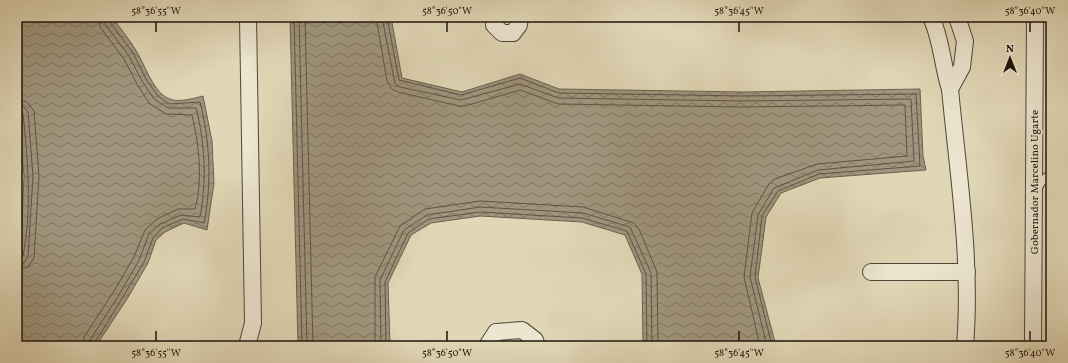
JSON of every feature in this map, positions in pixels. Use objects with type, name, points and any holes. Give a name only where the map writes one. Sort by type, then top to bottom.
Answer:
[{"type":"street","points":[[247,346],[253,323],[248,17]]},
{"type":"street","points":[[495,17],[494,25],[502,33],[513,33],[519,25],[520,17]]},
{"type":"street","points":[[931,17],[940,42],[944,71],[950,88],[966,243],[968,312],[965,346]]},
{"type":"street","points":[[950,88],[962,67],[965,41],[957,17]]},
{"type":"street","name":"Gobernador Marcelino Ugarte","points":[[1032,346],[1035,17]]},
{"type":"street","points":[[871,272],[967,272]]},
{"type":"street","points":[[488,346],[496,332],[522,330],[536,340],[537,346]]},
{"type":"lane","points":[[1034,193],[1042,181],[1051,174]]},
{"type":"water","points":[[17,17],[112,17],[134,48],[150,78],[164,96],[174,100],[186,100],[203,96],[212,141],[214,183],[207,230],[184,223],[165,232],[156,240],[148,263],[127,299],[96,346],[17,346],[17,268],[21,241],[24,176],[17,102]]},
{"type":"water","points":[[290,17],[391,17],[402,78],[462,92],[520,74],[559,89],[743,92],[920,89],[923,156],[926,170],[820,178],[781,193],[766,217],[758,278],[776,346],[643,346],[642,274],[625,235],[582,222],[480,216],[431,223],[411,235],[388,283],[390,346],[298,346]]}]
